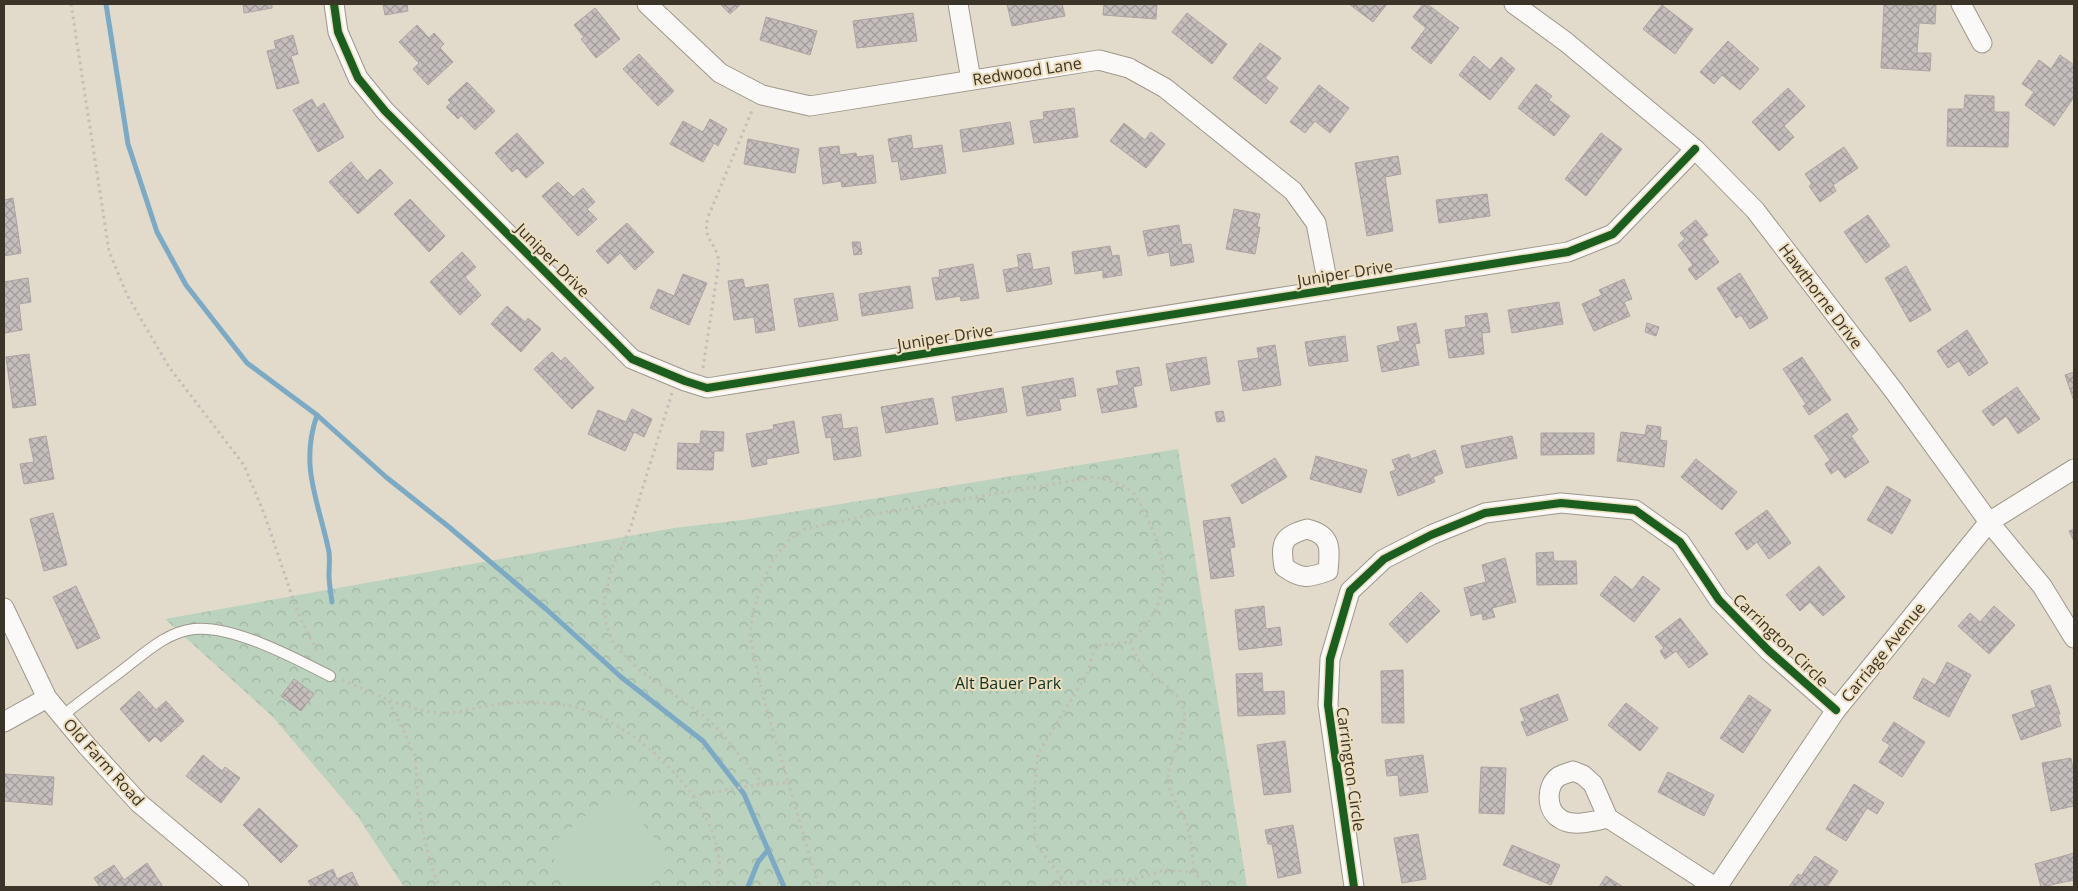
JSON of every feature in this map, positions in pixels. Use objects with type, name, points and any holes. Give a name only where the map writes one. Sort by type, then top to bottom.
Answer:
[{"type":"street","name":"Juniper Drive","points":[[334,4],[338,32],[358,78],[385,111],[632,359],[685,382],[707,388],[1568,252],[1613,234],[1695,149]]},
{"type":"street","name":"Redwood Lane","points":[[647,4],[720,73],[758,93],[810,106],[1099,60],[1129,68],[1165,88],[1293,190],[1316,223],[1329,290]]},
{"type":"street","points":[[958,4],[971,80]]},
{"type":"street","name":"Hawthorne Drive","points":[[1514,4],[1566,42],[1695,149],[1755,210],[1894,391],[1989,522],[2042,586],[2074,638]]},
{"type":"street","points":[[1961,4],[1982,44]]},
{"type":"street","name":"Carriage Avenue","points":[[1716,887],[1836,710],[1989,522],[2074,469]]},
{"type":"street","name":"Carrington Circle","points":[[1354,887],[1328,705],[1330,659],[1350,591],[1384,558],[1431,535],[1485,513],[1562,503],[1635,510],[1680,542],[1719,600],[1769,652],[1836,710]]},
{"type":"street","points":[[1328,571],[1350,591]]},
{"type":"street","name":"Old Farm Road","points":[[4,608],[47,698],[139,803],[234,885]]},
{"type":"street","points":[[4,722],[47,698]]},
{"type":"street","points":[[1608,818],[1716,887]]},
{"type":"lane","points":[[62,716],[159,642],[177,633],[193,629],[210,629],[229,633],[277,650],[330,676]]},
{"type":"path","points":[[71,4],[110,251],[128,295],[169,367],[244,465],[265,516],[297,611],[330,676],[389,701],[409,707],[443,713],[517,702],[564,706],[589,711],[604,717],[639,741],[673,772],[705,814],[714,835],[721,862],[717,887]]},
{"type":"path","points":[[703,368],[719,262],[718,252],[707,237],[705,228],[758,93]]},
{"type":"path","points":[[673,390],[630,529],[612,570],[604,602],[606,624],[614,644],[638,669],[699,712],[718,729],[762,785]]},
{"type":"path","points":[[819,887],[764,700],[750,637],[753,611],[763,581],[774,559],[789,540],[805,529],[907,508],[1095,477],[1114,482],[1132,492],[1157,540],[1162,557],[1164,579],[1160,599],[1149,623],[1130,642],[1094,646],[1088,672],[1038,754],[1034,796],[1036,843],[1066,883],[1135,879],[1164,870],[1194,872]]},
{"type":"path","points":[[1130,642],[1144,668],[1175,695],[1184,708],[1184,730],[1168,769],[1168,789],[1187,823],[1194,872],[1208,887]]},
{"type":"path","points":[[389,701],[415,756],[418,800],[426,846],[440,887]]},
{"type":"path","points":[[693,796],[788,782]]},
{"type":"path","points":[[1048,887],[1062,878]]},
{"type":"green space","name":"Alt Bauer Park","points":[[1178,449],[1247,887],[404,887],[358,817],[272,716],[165,619],[674,528],[743,520]]},
{"type":"green space","points":[[615,791],[675,862],[657,880],[645,887],[576,886],[561,870],[547,848]]},
{"type":"building","points":[[243,4],[272,4],[272,8],[244,13]]},
{"type":"building","points":[[383,4],[407,4],[408,11],[385,15]]},
{"type":"building","points":[[720,4],[741,4],[730,14]]},
{"type":"building","points":[[1007,4],[1062,4],[1065,16],[1012,26]]},
{"type":"building","points":[[1104,4],[1157,4],[1156,19],[1103,15]]},
{"type":"building","points":[[1349,4],[1387,4],[1373,22]]},
{"type":"building","points":[[1423,4],[1427,4],[1459,28],[1431,64],[1411,48],[1426,28],[1413,17]]},
{"type":"building","points":[[1884,4],[1916,6],[1916,4],[1936,4],[1935,24],[1919,23],[1917,53],[1931,53],[1930,71],[1881,68]]},
{"type":"building","points":[[1662,5],[1693,29],[1675,54],[1643,29]]},
{"type":"building","points":[[595,8],[620,39],[596,58],[581,39],[584,37],[574,25]]},
{"type":"building","points":[[913,13],[917,41],[857,48],[853,21]]},
{"type":"building","points":[[1187,13],[1227,44],[1212,64],[1172,32]]},
{"type":"building","points":[[766,17],[817,31],[810,55],[760,40]]},
{"type":"building","points":[[417,25],[429,38],[434,33],[444,44],[440,48],[453,62],[428,85],[413,69],[419,63],[399,42]]},
{"type":"building","points":[[293,35],[298,54],[291,56],[299,83],[277,89],[267,51],[276,49],[274,41]]},
{"type":"building","points":[[1728,41],[1759,69],[1740,90],[1722,75],[1714,84],[1700,72]]},
{"type":"building","points":[[1260,43],[1281,58],[1265,78],[1278,88],[1266,104],[1233,78]]},
{"type":"building","points":[[639,54],[674,91],[658,106],[623,69]]},
{"type":"building","points":[[2060,55],[2074,65],[2074,97],[2054,126],[2025,105],[2034,92],[2022,84],[2039,60],[2051,69]]},
{"type":"building","points":[[1474,56],[1490,70],[1501,57],[1515,69],[1490,100],[1459,75]]},
{"type":"building","points":[[467,82],[495,111],[475,130],[461,115],[458,119],[446,107],[451,103],[448,100]]},
{"type":"building","points":[[1536,84],[1552,96],[1549,100],[1570,116],[1554,136],[1518,108]]},
{"type":"building","points":[[1319,85],[1349,108],[1330,133],[1315,121],[1305,133],[1290,122]]},
{"type":"building","points":[[1788,88],[1805,106],[1784,126],[1794,137],[1779,151],[1752,122]]},
{"type":"building","points":[[1965,95],[1994,96],[1994,112],[2009,112],[2008,147],[1947,146],[1948,109],[1964,109]]},
{"type":"building","points":[[312,99],[317,108],[324,103],[344,137],[318,152],[293,110]]},
{"type":"building","points":[[1074,108],[1078,137],[1034,143],[1030,121],[1044,119],[1043,112]]},
{"type":"building","points":[[710,119],[727,129],[718,146],[714,143],[703,162],[670,144],[683,121],[703,132]]},
{"type":"building","points":[[1010,122],[1014,144],[963,152],[960,130]]},
{"type":"building","points":[[1124,123],[1145,140],[1151,132],[1165,144],[1146,168],[1110,141]]},
{"type":"building","points":[[517,133],[544,163],[526,178],[517,168],[512,172],[495,153]]},
{"type":"building","points":[[1601,133],[1622,149],[1586,196],[1565,179]]},
{"type":"building","points":[[911,135],[913,149],[942,145],[946,173],[901,180],[898,161],[892,162],[888,139]]},
{"type":"building","points":[[748,139],[799,149],[795,173],[744,164]]},
{"type":"building","points":[[839,146],[840,155],[856,153],[857,157],[873,155],[876,183],[842,187],[841,181],[823,184],[819,148]]},
{"type":"building","points":[[1844,147],[1858,168],[1833,185],[1836,191],[1820,202],[1809,186],[1812,184],[1805,174]]},
{"type":"building","points":[[1398,156],[1401,174],[1385,177],[1393,231],[1367,236],[1355,163]]},
{"type":"building","points":[[351,162],[367,181],[380,169],[393,183],[358,214],[329,182]]},
{"type":"building","points":[[558,182],[573,197],[583,188],[595,202],[587,209],[597,219],[578,236],[542,196]]},
{"type":"building","points":[[1487,194],[1490,216],[1439,223],[1436,200]]},
{"type":"building","points":[[13,198],[21,253],[4,256],[4,200]]},
{"type":"building","points":[[410,199],[445,236],[429,252],[394,214]]},
{"type":"building","points":[[1234,209],[1260,214],[1257,227],[1260,227],[1255,254],[1226,249]]},
{"type":"building","points":[[1868,215],[1890,246],[1866,263],[1844,232]]},
{"type":"building","points":[[1696,220],[1708,235],[1702,239],[1719,262],[1696,280],[1688,269],[1693,265],[1678,245],[1685,239],[1680,233]]},
{"type":"building","points":[[627,223],[654,252],[635,270],[620,253],[608,264],[596,251]]},
{"type":"building","points":[[1179,225],[1182,245],[1191,244],[1194,262],[1171,266],[1169,252],[1148,256],[1143,231]]},
{"type":"building","points":[[852,242],[860,242],[862,254],[854,255]]},
{"type":"building","points":[[1110,246],[1112,256],[1119,255],[1122,275],[1103,278],[1103,270],[1075,274],[1072,252]]},
{"type":"building","points":[[462,252],[476,267],[465,277],[481,295],[460,315],[430,282]]},
{"type":"building","points":[[1030,253],[1033,270],[1049,267],[1052,284],[1007,292],[1003,270],[1019,267],[1017,255]]},
{"type":"building","points":[[973,264],[979,298],[961,301],[960,296],[936,300],[932,278],[940,277],[939,270]]},
{"type":"building","points":[[1906,266],[1931,310],[1910,322],[1885,278]]},
{"type":"building","points":[[1740,273],[1768,318],[1750,329],[1741,315],[1736,318],[1717,288]]},
{"type":"building","points":[[683,274],[707,283],[689,325],[650,308],[658,289],[674,296]]},
{"type":"building","points":[[28,278],[31,302],[19,304],[22,330],[4,333],[4,282]]},
{"type":"building","points":[[743,279],[745,288],[768,284],[775,330],[756,333],[754,317],[734,320],[728,281]]},
{"type":"building","points":[[1624,279],[1632,299],[1624,302],[1630,316],[1594,331],[1582,304],[1602,295],[1599,290]]},
{"type":"building","points":[[910,286],[913,308],[862,316],[859,294]]},
{"type":"building","points":[[833,293],[838,320],[799,327],[794,299]]},
{"type":"building","points":[[1559,302],[1563,324],[1512,333],[1508,310]]},
{"type":"building","points":[[507,306],[525,322],[528,318],[541,329],[521,352],[491,324]]},
{"type":"building","points":[[1487,313],[1490,332],[1482,333],[1484,354],[1449,358],[1445,330],[1466,327],[1465,316]]},
{"type":"building","points":[[1416,323],[1420,343],[1415,344],[1419,365],[1382,372],[1377,346],[1400,341],[1397,327]]},
{"type":"building","points":[[1647,323],[1659,327],[1656,336],[1645,332]]},
{"type":"building","points":[[1967,330],[1988,363],[1969,376],[1959,361],[1948,368],[1937,351]]},
{"type":"building","points":[[1345,336],[1348,361],[1309,366],[1305,342]]},
{"type":"building","points":[[1275,345],[1281,385],[1243,391],[1238,361],[1259,358],[1257,348]]},
{"type":"building","points":[[552,352],[561,361],[565,357],[594,388],[572,409],[534,369]]},
{"type":"building","points":[[29,354],[36,405],[13,408],[6,357]]},
{"type":"building","points":[[1206,357],[1210,384],[1171,391],[1166,364]]},
{"type":"building","points":[[1802,357],[1831,400],[1809,415],[1803,406],[1806,404],[1783,369]]},
{"type":"building","points":[[1139,367],[1142,385],[1133,387],[1137,407],[1102,413],[1097,389],[1119,385],[1116,371]]},
{"type":"building","points":[[2074,372],[2074,401],[2065,375]]},
{"type":"building","points":[[1073,378],[1076,396],[1059,399],[1061,410],[1027,416],[1022,387]]},
{"type":"building","points":[[2017,387],[2040,419],[2018,434],[2006,416],[1993,426],[1982,411]]},
{"type":"building","points":[[1003,388],[1007,412],[956,421],[952,397]]},
{"type":"building","points":[[933,398],[938,424],[886,433],[881,407]]},
{"type":"building","points":[[632,409],[652,419],[644,437],[634,432],[625,451],[588,434],[598,410],[626,422]]},
{"type":"building","points":[[1223,411],[1225,421],[1217,422],[1215,412]]},
{"type":"building","points":[[1847,413],[1858,430],[1851,436],[1869,462],[1845,478],[1838,469],[1831,474],[1825,464],[1830,460],[1814,436]]},
{"type":"building","points":[[841,414],[843,429],[857,427],[861,456],[834,460],[831,437],[826,438],[822,417]]},
{"type":"building","points":[[794,421],[799,453],[766,459],[767,464],[752,467],[746,434],[774,429],[773,425]]},
{"type":"building","points":[[1647,425],[1661,427],[1660,440],[1667,441],[1664,467],[1617,461],[1621,432],[1645,435]]},
{"type":"building","points":[[701,431],[724,432],[723,451],[714,451],[713,470],[677,469],[678,443],[700,444]]},
{"type":"building","points":[[1541,433],[1594,433],[1594,454],[1541,455]]},
{"type":"building","points":[[46,436],[54,479],[24,484],[20,464],[34,462],[29,439]]},
{"type":"building","points":[[1512,436],[1517,458],[1466,468],[1461,446]]},
{"type":"building","points":[[1435,450],[1443,473],[1433,477],[1435,482],[1398,496],[1390,472],[1396,470],[1392,460],[1409,454],[1411,459]]},
{"type":"building","points":[[1316,456],[1367,470],[1361,493],[1310,479]]},
{"type":"building","points":[[1275,458],[1287,477],[1242,504],[1231,485]]},
{"type":"building","points":[[1696,459],[1737,492],[1722,510],[1681,477]]},
{"type":"building","points":[[1887,486],[1911,500],[1892,534],[1867,520]]},
{"type":"building","points":[[1767,510],[1791,543],[1769,559],[1757,542],[1747,550],[1735,533]]},
{"type":"building","points":[[53,513],[67,565],[44,571],[30,519]]},
{"type":"building","points":[[1230,517],[1235,547],[1230,548],[1234,576],[1211,579],[1203,521]]},
{"type":"building","points":[[2074,529],[2074,541],[2069,531]]},
{"type":"building","points":[[1553,552],[1554,561],[1576,561],[1577,584],[1537,585],[1536,553]]},
{"type":"building","points":[[1505,558],[1516,602],[1492,608],[1495,617],[1483,620],[1482,613],[1471,616],[1464,588],[1486,582],[1482,565]]},
{"type":"building","points":[[1819,566],[1845,597],[1823,616],[1810,602],[1800,611],[1786,595]]},
{"type":"building","points":[[1615,576],[1632,590],[1643,576],[1660,589],[1634,622],[1600,595]]},
{"type":"building","points":[[76,586],[100,638],[77,649],[53,597]]},
{"type":"building","points":[[1421,592],[1440,611],[1407,643],[1389,624]]},
{"type":"building","points":[[1264,606],[1266,629],[1280,627],[1282,645],[1239,650],[1235,610]]},
{"type":"building","points":[[1994,606],[2015,625],[1989,654],[1958,626],[1970,613],[1980,622]]},
{"type":"building","points":[[1680,618],[1708,654],[1689,668],[1676,651],[1665,659],[1660,651],[1664,648],[1655,637]]},
{"type":"building","points":[[1947,662],[1971,675],[1949,717],[1913,698],[1923,678],[1935,685]]},
{"type":"building","points":[[1403,670],[1404,723],[1382,723],[1381,671]]},
{"type":"building","points":[[1262,673],[1263,692],[1284,691],[1285,714],[1238,716],[1236,674]]},
{"type":"building","points":[[294,679],[314,694],[301,711],[281,696]]},
{"type":"building","points":[[2050,685],[2060,714],[2058,715],[2061,726],[2021,740],[2012,715],[2036,707],[2031,691]]},
{"type":"building","points":[[139,691],[156,710],[166,701],[184,721],[161,742],[155,736],[149,742],[120,709]]},
{"type":"building","points":[[1558,694],[1568,720],[1527,736],[1521,722],[1525,721],[1520,709]]},
{"type":"building","points":[[1749,695],[1771,710],[1743,753],[1720,738]]},
{"type":"building","points":[[1626,703],[1658,728],[1640,751],[1608,725]]},
{"type":"building","points":[[1894,722],[1925,742],[1902,777],[1879,762],[1890,745],[1882,740]]},
{"type":"building","points":[[1285,741],[1291,792],[1264,795],[1257,745]]},
{"type":"building","points":[[203,755],[222,771],[225,767],[240,778],[221,803],[186,776]]},
{"type":"building","points":[[1423,755],[1428,792],[1400,796],[1398,775],[1387,776],[1385,760]]},
{"type":"building","points":[[2071,758],[2074,774],[2074,806],[2051,811],[2042,763]]},
{"type":"building","points":[[1481,767],[1506,768],[1504,814],[1479,813]]},
{"type":"building","points":[[1668,772],[1714,795],[1704,816],[1658,792]]},
{"type":"building","points":[[4,774],[54,777],[52,805],[4,801]]},
{"type":"building","points":[[1854,784],[1884,803],[1877,814],[1867,808],[1846,841],[1826,829]]},
{"type":"building","points":[[259,808],[298,846],[281,863],[243,825]]},
{"type":"building","points":[[1293,825],[1301,873],[1278,878],[1272,844],[1268,844],[1265,830]]},
{"type":"building","points":[[1418,834],[1426,879],[1402,883],[1394,838]]},
{"type":"building","points":[[1512,845],[1560,865],[1551,885],[1503,865]]},
{"type":"building","points":[[2074,853],[2074,880],[2041,887],[2035,864]]},
{"type":"building","points":[[1815,856],[1838,871],[1827,887],[1789,887],[1798,874],[1801,876]]},
{"type":"building","points":[[147,863],[162,885],[159,887],[100,887],[94,878],[114,865],[124,880]]},
{"type":"building","points":[[333,869],[337,879],[352,872],[359,887],[312,887],[308,881]]},
{"type":"building","points":[[1606,876],[1623,887],[1599,887]]},
{"type":"waterway","points":[[106,4],[128,144],[157,232],[186,285],[247,363],[317,415],[386,477],[449,527],[546,609],[621,677],[703,741],[744,794],[784,887]]},
{"type":"waterway","points":[[317,415],[312,434],[310,468],[312,484],[329,552],[329,578],[332,602]]},
{"type":"waterway","points":[[748,887],[758,862],[768,850]]},
{"type":"cycle path","points":[[334,4],[338,32],[358,78],[385,111],[632,359],[707,388],[1568,252],[1613,234],[1695,149]]},
{"type":"cycle path","points":[[1354,887],[1328,705],[1330,659],[1350,591],[1384,559],[1431,535],[1485,513],[1561,503],[1635,510],[1680,542],[1719,600],[1769,651],[1836,710]]}]
